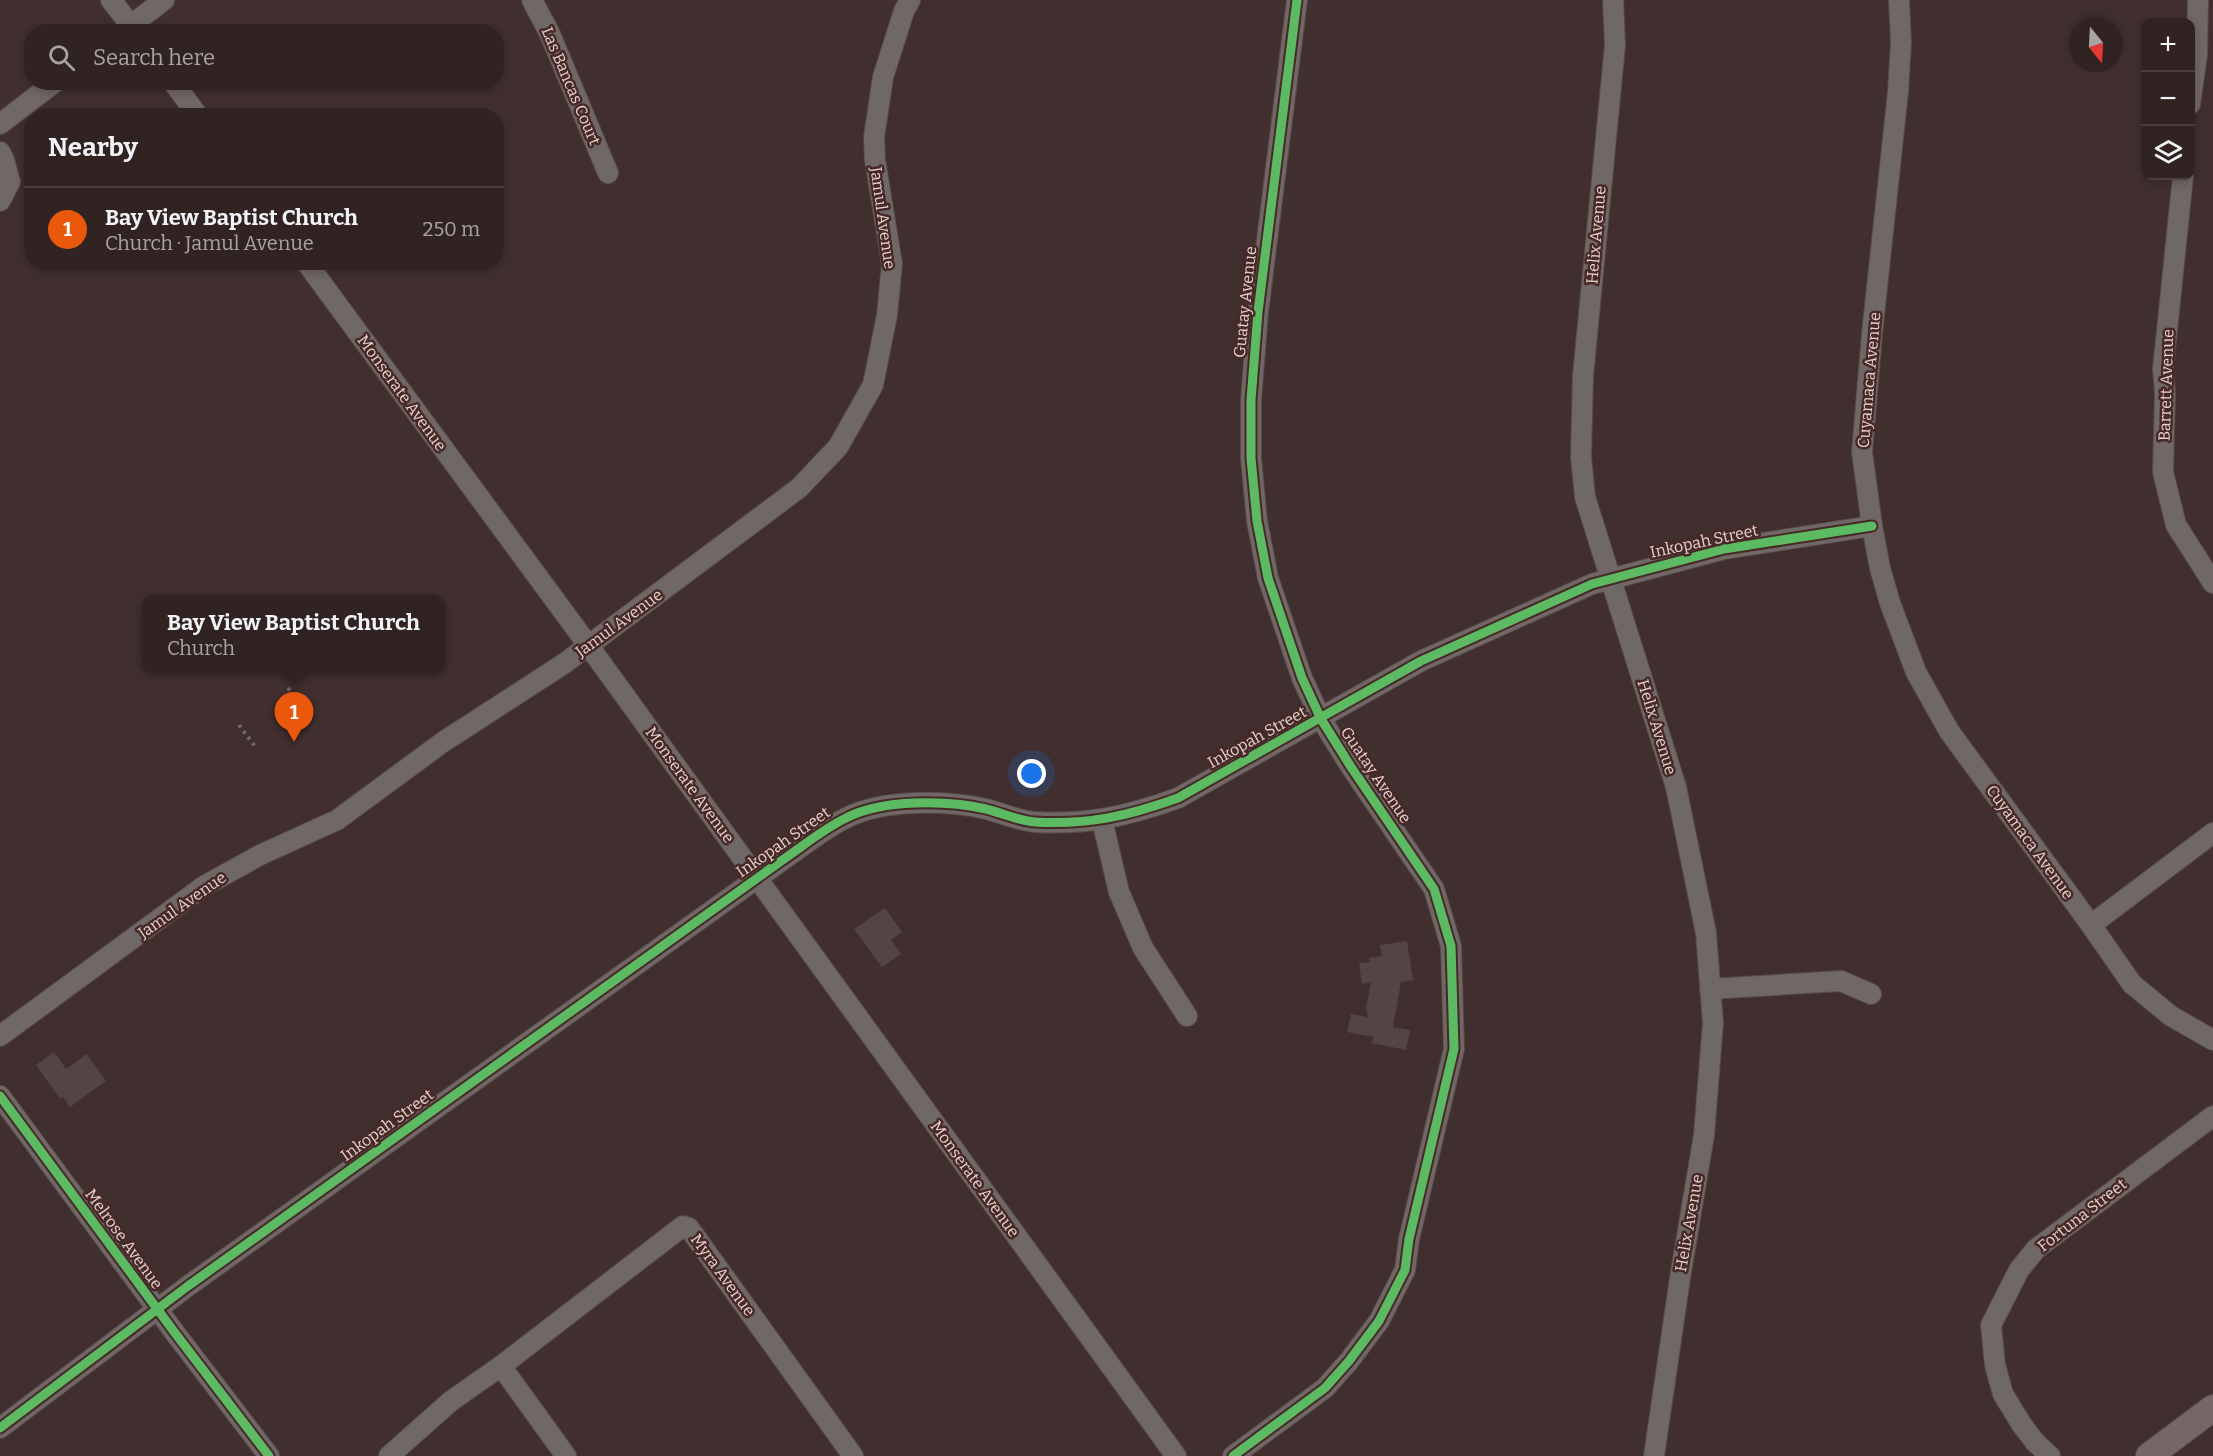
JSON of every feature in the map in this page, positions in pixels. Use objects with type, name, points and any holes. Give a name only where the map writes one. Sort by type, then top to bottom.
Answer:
[{"type":"main road","points":[[2149,1456],[2213,1408]]},
{"type":"street","points":[[111,0],[127,24]]},
{"type":"street","points":[[136,24],[164,0]]},
{"type":"street","name":"Las Bancas Court","points":[[532,0],[550,34],[608,173]]},
{"type":"street","name":"Jamul Avenue","points":[[0,1036],[204,886],[260,855],[337,820],[442,742],[565,663],[799,488],[838,447],[873,385],[887,315],[892,264],[875,160],[874,137],[883,77],[904,10],[910,0]]},
{"type":"street","name":"Guatay Avenue","points":[[1233,1456],[1325,1388],[1379,1322],[1405,1270],[1409,1239],[1454,1049],[1451,946],[1434,889],[1321,719],[1302,678],[1268,578],[1257,521],[1251,458],[1251,400],[1258,312],[1297,0]]},
{"type":"street","name":"Helix Avenue","points":[[1613,0],[1615,45],[1583,376],[1581,457],[1585,497],[1676,787],[1685,824],[1706,933],[1713,1023],[1704,1136],[1654,1456]]},
{"type":"street","name":"Cuyamaca Avenue","points":[[1899,0],[1901,42],[1898,92],[1872,326],[1862,453],[1872,526],[1890,603],[1916,672],[1950,731],[2132,984],[2171,1016],[2213,1040]]},
{"type":"street","points":[[2194,72],[2198,0]]},
{"type":"street","points":[[0,124],[45,90]]},
{"type":"street","points":[[179,90],[192,108]]},
{"type":"street","points":[[0,152],[10,182],[0,201]]},
{"type":"street","name":"Barrett Avenue","points":[[2183,180],[2163,369],[2165,393],[2163,472],[2176,525],[2213,583]]},
{"type":"street","name":"Monserate Avenue","points":[[312,270],[758,878],[1176,1456]]},
{"type":"street","name":"Inkopah Street","points":[[0,1428],[157,1310],[846,817],[891,806],[938,803],[961,805],[1033,822],[1102,820],[1137,813],[1178,798],[1422,661],[1592,584],[1611,577],[1724,549],[1872,526]]},
{"type":"street","points":[[1102,820],[1119,892],[1143,948],[1187,1016]]},
{"type":"street","points":[[2091,925],[2213,833]]},
{"type":"street","points":[[1710,989],[1842,981],[1871,994]]},
{"type":"street","name":"Melrose Avenue","points":[[0,1096],[157,1310],[269,1456]]},
{"type":"street","name":"Fortuna Street","points":[[2050,1456],[2038,1449],[2003,1394],[1995,1365],[1991,1325],[2019,1270],[2036,1249],[2213,1116]]},
{"type":"street","name":"Myra Avenue","points":[[501,1366],[683,1226],[689,1228],[852,1456]]},
{"type":"street","points":[[390,1456],[451,1401],[501,1366],[566,1456]]},
{"type":"path","points":[[288,688],[308,715]]},
{"type":"path","points":[[239,725],[257,749]]},
{"type":"building","points":[[885,908],[902,932],[891,940],[901,954],[882,967],[854,929]]},
{"type":"building","points":[[1407,941],[1413,980],[1401,982],[1393,1027],[1410,1030],[1406,1050],[1372,1043],[1373,1037],[1347,1032],[1351,1014],[1368,1017],[1366,1008],[1371,982],[1362,984],[1359,963],[1370,962],[1369,958],[1382,956],[1380,945]]},
{"type":"building","points":[[54,1052],[66,1069],[87,1054],[106,1081],[70,1107],[63,1097],[60,1099],[36,1065]]},
{"type":"cycle path","points":[[1233,1456],[1325,1388],[1379,1321],[1405,1270],[1409,1239],[1454,1049],[1451,946],[1434,889],[1321,719],[1302,678],[1268,578],[1257,521],[1251,458],[1251,400],[1258,312],[1297,0]]},
{"type":"cycle path","points":[[0,1428],[188,1286],[813,838],[846,818],[878,807],[915,803],[970,806],[1023,820],[1055,823],[1108,818],[1142,810],[1178,798],[1421,661],[1592,584],[1724,549],[1872,526]]},
{"type":"cycle path","points":[[0,1096],[269,1456]]},
{"type":"place","name":"Bay View Baptist Church","points":[[294,742]]}]
